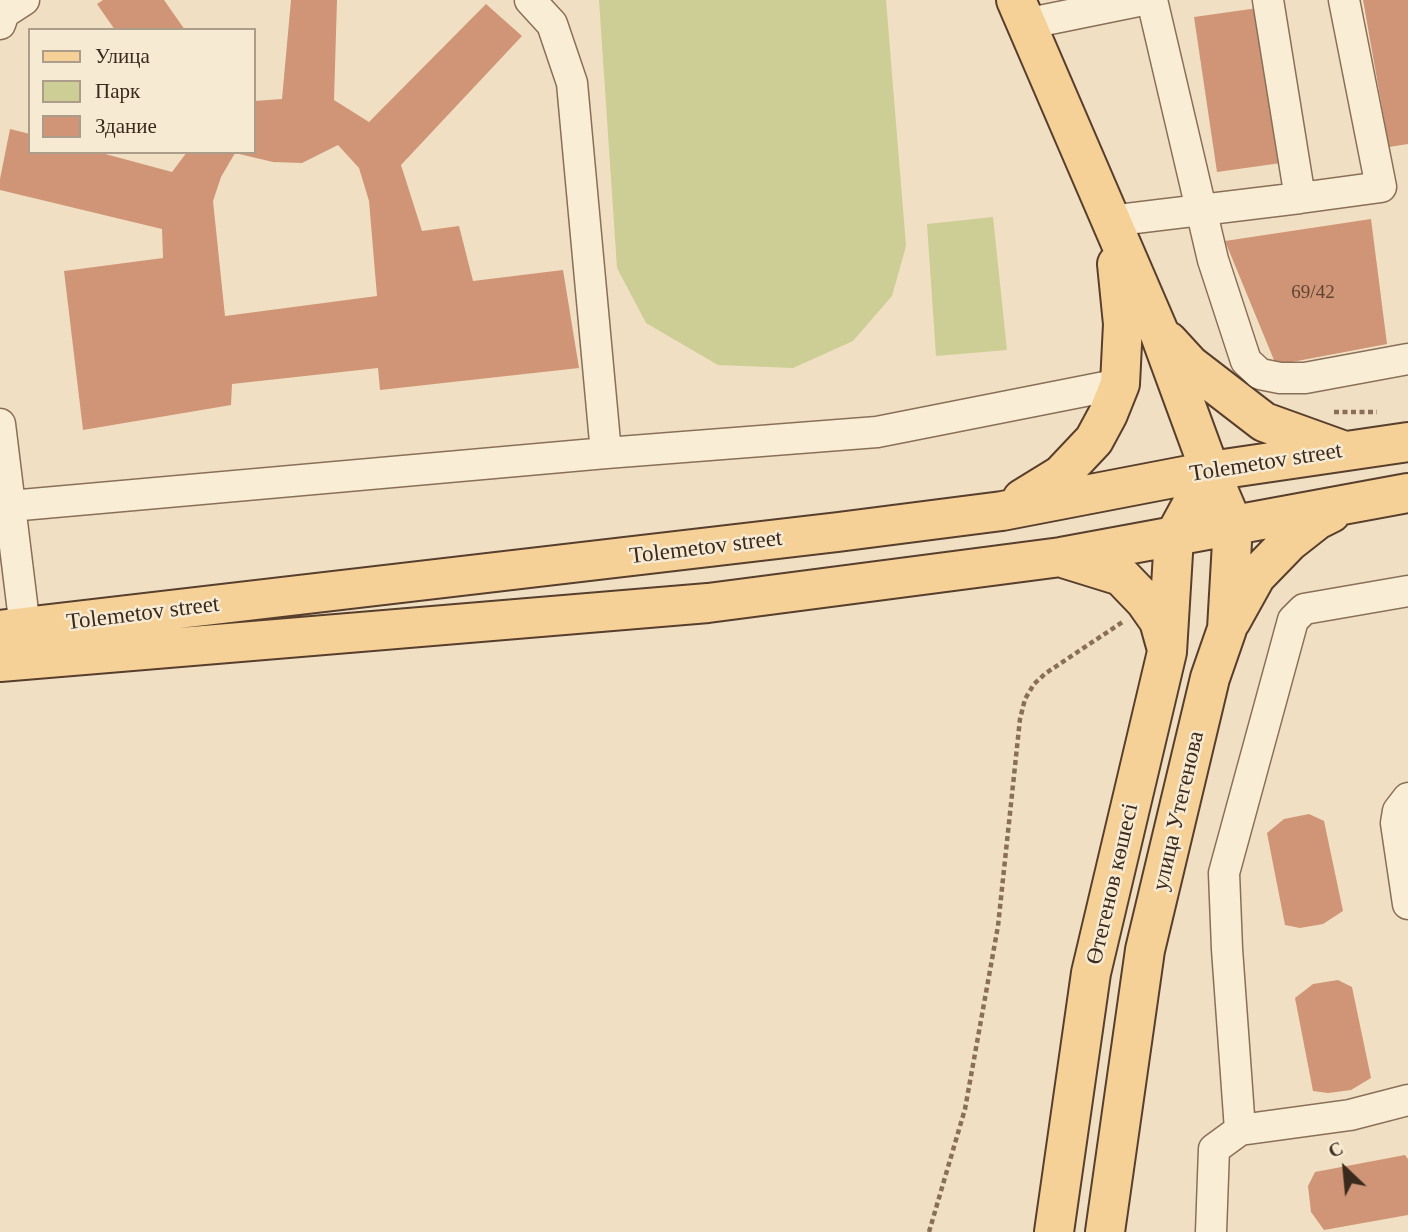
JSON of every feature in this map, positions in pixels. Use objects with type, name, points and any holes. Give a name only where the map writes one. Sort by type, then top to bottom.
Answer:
[{"type":"main road","name":"улица Утегенова","points":[[1020,12],[1159,332],[1210,471],[1233,525],[1227,629],[1210,678],[1145,950],[1105,1232]]},
{"type":"main road","points":[[1002,511],[1061,475],[1094,440],[1120,384],[1123,324],[1112,226]]},
{"type":"main road","points":[[1159,332],[1190,365],[1264,422],[1346,451]]},
{"type":"main road","name":"Tolemetov street","points":[[12,629],[1002,511],[1210,471],[1408,442]]},
{"type":"main road","points":[[1174,537],[1210,471]]},
{"type":"main road","name":"Tolemetov street","points":[[0,662],[708,603],[1061,557],[1408,494]]},
{"type":"main road","points":[[1227,629],[1256,576],[1289,542],[1317,520],[1354,502]]},
{"type":"main road","name":"Өтегенов көшесі","points":[[1054,1232],[1091,973],[1167,652],[1174,537]]},
{"type":"main road","points":[[1061,557],[1121,576],[1159,621],[1167,652]]},
{"type":"street","points":[[530,0],[552,24],[572,83],[606,453]]},
{"type":"street","points":[[1020,12],[1143,0]]},
{"type":"street","points":[[1152,0],[1200,209],[1246,361],[1261,374],[1280,378],[1305,378],[1408,359]]},
{"type":"street","points":[[1268,0],[1300,198]]},
{"type":"street","points":[[1112,226],[1200,209],[1381,187],[1344,0]]},
{"type":"street","points":[[10,506],[606,453],[877,432],[1120,384]]},
{"type":"street","points":[[0,424],[10,506],[12,629]]},
{"type":"street","points":[[1240,1130],[1224,873],[1293,620],[1304,609],[1408,590]]},
{"type":"street","points":[[1408,798],[1398,811],[1396,823],[1408,904]]},
{"type":"street","points":[[1211,1232],[1214,1149],[1240,1130],[1350,1115],[1408,1100]]},
{"type":"path","points":[[929,1232],[965,1109],[998,926],[1020,719],[1026,699],[1034,684],[1046,673],[1148,605]]},
{"type":"green space","points":[[599,0],[886,0],[906,246],[892,296],[853,341],[793,368],[718,365],[646,323],[617,268]]},
{"type":"green space","points":[[993,217],[1007,350],[936,356],[927,224]]},
{"type":"building","points":[[103,0],[164,0],[184,28],[114,28],[97,4]]},
{"type":"building","points":[[291,0],[337,0],[334,100],[369,122],[486,4],[522,36],[401,165],[422,231],[459,226],[473,281],[563,270],[579,368],[380,390],[378,368],[232,384],[231,405],[83,430],[64,271],[163,258],[162,229],[0,190],[10,129],[28,134],[28,154],[105,154],[172,172],[186,154],[234,154],[221,177],[213,201],[225,316],[377,296],[369,201],[359,168],[338,145],[302,163],[273,162],[239,154],[256,154],[256,101],[282,99]]},
{"type":"building","points":[[1363,0],[1408,0],[1408,144],[1389,147]]},
{"type":"building","points":[[1258,8],[1281,163],[1217,172],[1194,17]]},
{"type":"building","points":[[1371,219],[1387,344],[1276,365],[1225,241]]},
{"type":"building","points":[[1309,814],[1324,821],[1343,911],[1323,924],[1300,928],[1285,925],[1267,833],[1284,819]]},
{"type":"building","points":[[1338,980],[1352,987],[1371,1078],[1351,1090],[1328,1093],[1313,1091],[1295,998],[1313,984]]},
{"type":"building","points":[[1405,1155],[1408,1159],[1408,1215],[1324,1230],[1311,1212],[1308,1186],[1315,1172]]}]
